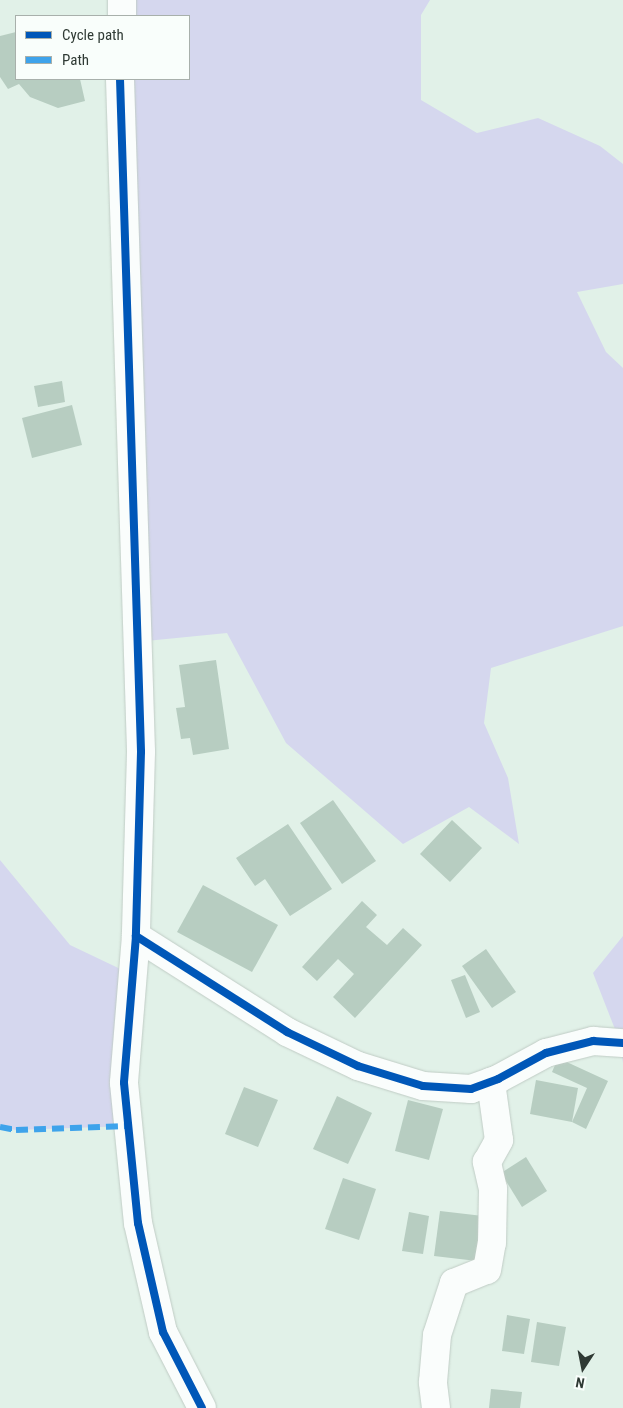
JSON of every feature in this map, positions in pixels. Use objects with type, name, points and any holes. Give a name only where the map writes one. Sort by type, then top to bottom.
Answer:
[{"type":"street","points":[[122,0],[122,15]]},
{"type":"street","points":[[120,80],[140,752],[136,936],[124,1083],[138,1223],[162,1332],[202,1408]]},
{"type":"street","points":[[136,936],[287,1032],[358,1066],[423,1086],[471,1089],[491,1082],[546,1053],[593,1040],[623,1043]]},
{"type":"street","points":[[436,1408],[433,1382],[438,1335],[454,1283],[487,1270],[492,1242],[493,1189],[487,1162],[499,1140],[491,1082]]},
{"type":"shaded area","points":[[122,0],[430,0],[421,15],[421,100],[477,133],[538,118],[600,146],[623,164],[623,284],[577,292],[606,352],[623,368],[623,626],[491,668],[484,723],[508,778],[519,844],[469,807],[403,844],[286,743],[227,633],[136,642],[120,80],[190,80],[190,15],[122,15]]},
{"type":"shaded area","points":[[0,860],[70,945],[133,975],[128,1126],[16,1130],[0,1127]]},
{"type":"shaded area","points":[[623,936],[623,1063],[620,1042],[593,973]]},
{"type":"building","points":[[15,32],[15,80],[80,80],[85,101],[58,108],[30,97],[19,84],[8,89],[0,77],[0,36]]},
{"type":"building","points":[[62,381],[65,402],[38,407],[34,386]]},
{"type":"building","points":[[72,405],[82,445],[32,458],[22,418]]},
{"type":"building","points":[[216,660],[229,749],[193,755],[190,738],[181,739],[176,708],[185,707],[179,665]]},
{"type":"building","points":[[333,800],[376,861],[342,884],[300,823]]},
{"type":"building","points":[[452,820],[482,848],[450,882],[420,854]]},
{"type":"building","points":[[288,824],[332,889],[290,916],[265,879],[255,886],[236,858]]},
{"type":"building","points":[[203,885],[278,925],[252,972],[177,932]]},
{"type":"building","points":[[362,901],[377,915],[366,927],[387,945],[403,928],[422,945],[355,1018],[333,997],[354,974],[338,959],[317,981],[302,967]]},
{"type":"building","points":[[486,949],[516,992],[492,1008],[462,966]]},
{"type":"building","points":[[465,975],[480,1012],[466,1018],[451,980]]},
{"type":"building","points":[[558,1058],[608,1081],[586,1129],[572,1122],[587,1088],[552,1072]]},
{"type":"building","points":[[536,1080],[578,1088],[572,1122],[530,1114]]},
{"type":"building","points":[[244,1087],[278,1100],[258,1147],[225,1134]]},
{"type":"building","points":[[337,1096],[372,1113],[348,1164],[313,1149]]},
{"type":"building","points":[[408,1100],[443,1109],[429,1160],[395,1151]]},
{"type":"building","points":[[526,1157],[547,1191],[522,1207],[501,1173]]},
{"type":"building","points":[[343,1178],[376,1189],[359,1240],[325,1229]]},
{"type":"building","points":[[440,1211],[483,1216],[477,1261],[434,1256]]},
{"type":"building","points":[[409,1212],[429,1216],[423,1254],[402,1251]]},
{"type":"building","points":[[507,1315],[530,1319],[524,1354],[502,1351]]},
{"type":"building","points":[[537,1322],[566,1327],[559,1366],[531,1362]]},
{"type":"building","points":[[491,1389],[522,1392],[520,1408],[489,1408]]},
{"type":"marked path","points":[[0,1127],[16,1130],[128,1126]]},
{"type":"cycle path","points":[[120,80],[141,752],[136,936],[124,1083],[138,1223],[163,1332],[202,1408]]},
{"type":"cycle path","points":[[136,936],[287,1032],[358,1066],[423,1086],[471,1089],[498,1079],[546,1053],[593,1041],[623,1043]]}]
